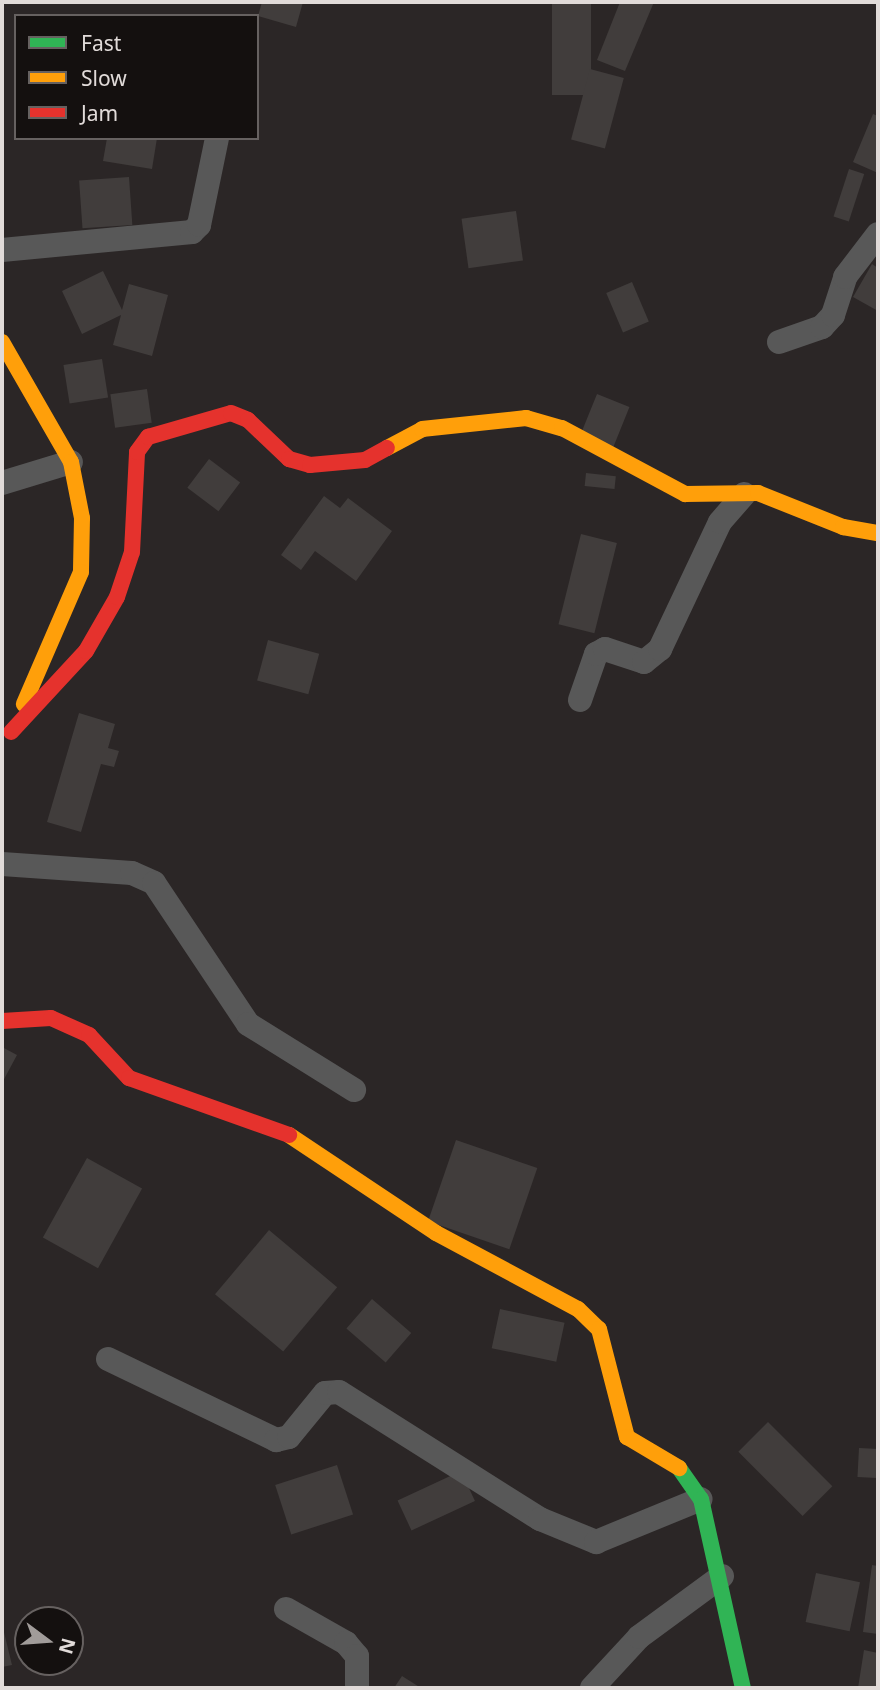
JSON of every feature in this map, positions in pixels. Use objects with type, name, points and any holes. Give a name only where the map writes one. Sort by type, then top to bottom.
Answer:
[{"type":"street","points":[[2,250],[191,232],[199,225],[217,140]]},
{"type":"street","points":[[779,342],[828,321],[845,277],[878,234]]},
{"type":"street","points":[[2,342],[71,462],[82,518],[81,572],[7,738]]},
{"type":"street","points":[[7,738],[86,651],[117,597],[132,551],[136,452],[148,437],[203,418],[230,413],[248,420],[289,459],[310,465],[365,460],[422,429],[526,418],[562,428],[685,494],[744,494],[878,533]]},
{"type":"street","points":[[2,483],[71,462]]},
{"type":"street","points":[[580,700],[596,653],[605,649],[644,662],[660,649],[720,522],[744,494]]},
{"type":"street","points":[[2,864],[132,873],[154,883],[248,1024],[354,1090]]},
{"type":"street","points":[[2,1021],[51,1018],[89,1035],[129,1078],[299,1139],[436,1233],[578,1309],[600,1329],[627,1437],[678,1468],[701,1499],[722,1576],[743,1688]]},
{"type":"street","points":[[108,1359],[276,1440],[289,1437],[318,1398],[339,1392],[540,1520],[596,1542],[701,1499]]},
{"type":"street","points":[[592,1688],[639,1637],[722,1576]]},
{"type":"street","points":[[286,1609],[345,1643],[357,1656],[357,1688]]},
{"type":"building","points":[[262,2],[303,2],[296,27],[259,14]]},
{"type":"building","points":[[552,2],[591,2],[591,95],[552,95]]},
{"type":"building","points":[[620,2],[654,2],[625,71],[597,60]]},
{"type":"building","points":[[590,69],[624,78],[605,149],[571,140]]},
{"type":"building","points":[[873,114],[878,116],[878,173],[853,162]]},
{"type":"building","points":[[107,140],[157,140],[152,169],[103,161]]},
{"type":"building","points":[[849,169],[864,174],[849,221],[834,217]]},
{"type":"building","points":[[129,177],[132,225],[82,228],[79,180]]},
{"type":"building","points":[[516,211],[523,261],[468,268],[462,219]]},
{"type":"building","points":[[872,264],[878,268],[878,311],[853,297]]},
{"type":"building","points":[[103,271],[122,310],[129,284],[168,295],[152,356],[113,345],[121,315],[82,334],[62,291]]},
{"type":"building","points":[[632,282],[649,322],[623,333],[606,293]]},
{"type":"building","points":[[102,359],[108,398],[70,404],[63,365]]},
{"type":"building","points":[[147,389],[152,423],[115,428],[110,394]]},
{"type":"building","points":[[597,394],[629,407],[613,447],[581,434]]},
{"type":"building","points":[[209,459],[240,482],[218,511],[187,488]]},
{"type":"building","points":[[586,473],[616,476],[614,489],[585,486]]},
{"type":"building","points":[[324,496],[340,508],[348,498],[392,531],[356,581],[315,551],[301,570],[281,555]]},
{"type":"building","points":[[581,534],[617,543],[594,633],[559,624]]},
{"type":"building","points":[[268,640],[319,654],[308,694],[257,681]]},
{"type":"building","points":[[79,713],[115,724],[108,748],[119,751],[114,767],[101,764],[81,832],[47,822]]},
{"type":"building","points":[[2,1047],[17,1055],[2,1083]]},
{"type":"building","points":[[456,1140],[537,1168],[509,1249],[428,1221]]},
{"type":"building","points":[[87,1158],[142,1189],[98,1268],[43,1238]]},
{"type":"building","points":[[269,1230],[337,1287],[283,1352],[215,1294]]},
{"type":"building","points":[[372,1299],[411,1333],[386,1363],[346,1328]]},
{"type":"building","points":[[500,1309],[565,1323],[556,1362],[492,1348]]},
{"type":"building","points":[[768,1422],[832,1486],[803,1516],[738,1452]]},
{"type":"building","points":[[859,1448],[878,1449],[876,1478],[857,1477]]},
{"type":"building","points":[[337,1465],[353,1514],[291,1535],[275,1485]]},
{"type":"building","points":[[461,1471],[475,1501],[412,1530],[398,1501]]},
{"type":"building","points":[[872,1565],[878,1566],[878,1634],[863,1632]]},
{"type":"building","points":[[816,1573],[860,1582],[850,1631],[806,1622]]},
{"type":"building","points":[[2,1624],[12,1665],[2,1667]]},
{"type":"building","points":[[864,1650],[878,1653],[878,1688],[858,1688]]},
{"type":"building","points":[[402,1676],[421,1688],[394,1688]]},
{"type":"traffic: fast","points":[[679,1468],[701,1499],[743,1688]]},
{"type":"traffic: slow","points":[[2,342],[71,462],[82,518],[81,572],[24,704]]},
{"type":"traffic: slow","points":[[387,448],[422,429],[526,418],[562,428],[685,494],[758,493],[843,527],[878,533]]},
{"type":"traffic: slow","points":[[289,1135],[436,1233],[578,1309],[599,1329],[627,1437],[679,1468]]},
{"type":"traffic: jam","points":[[11,732],[86,651],[117,597],[132,552],[137,452],[148,437],[231,413],[248,420],[289,459],[310,465],[365,460],[387,448]]},
{"type":"traffic: jam","points":[[2,1021],[51,1018],[89,1035],[129,1078],[289,1135]]}]
